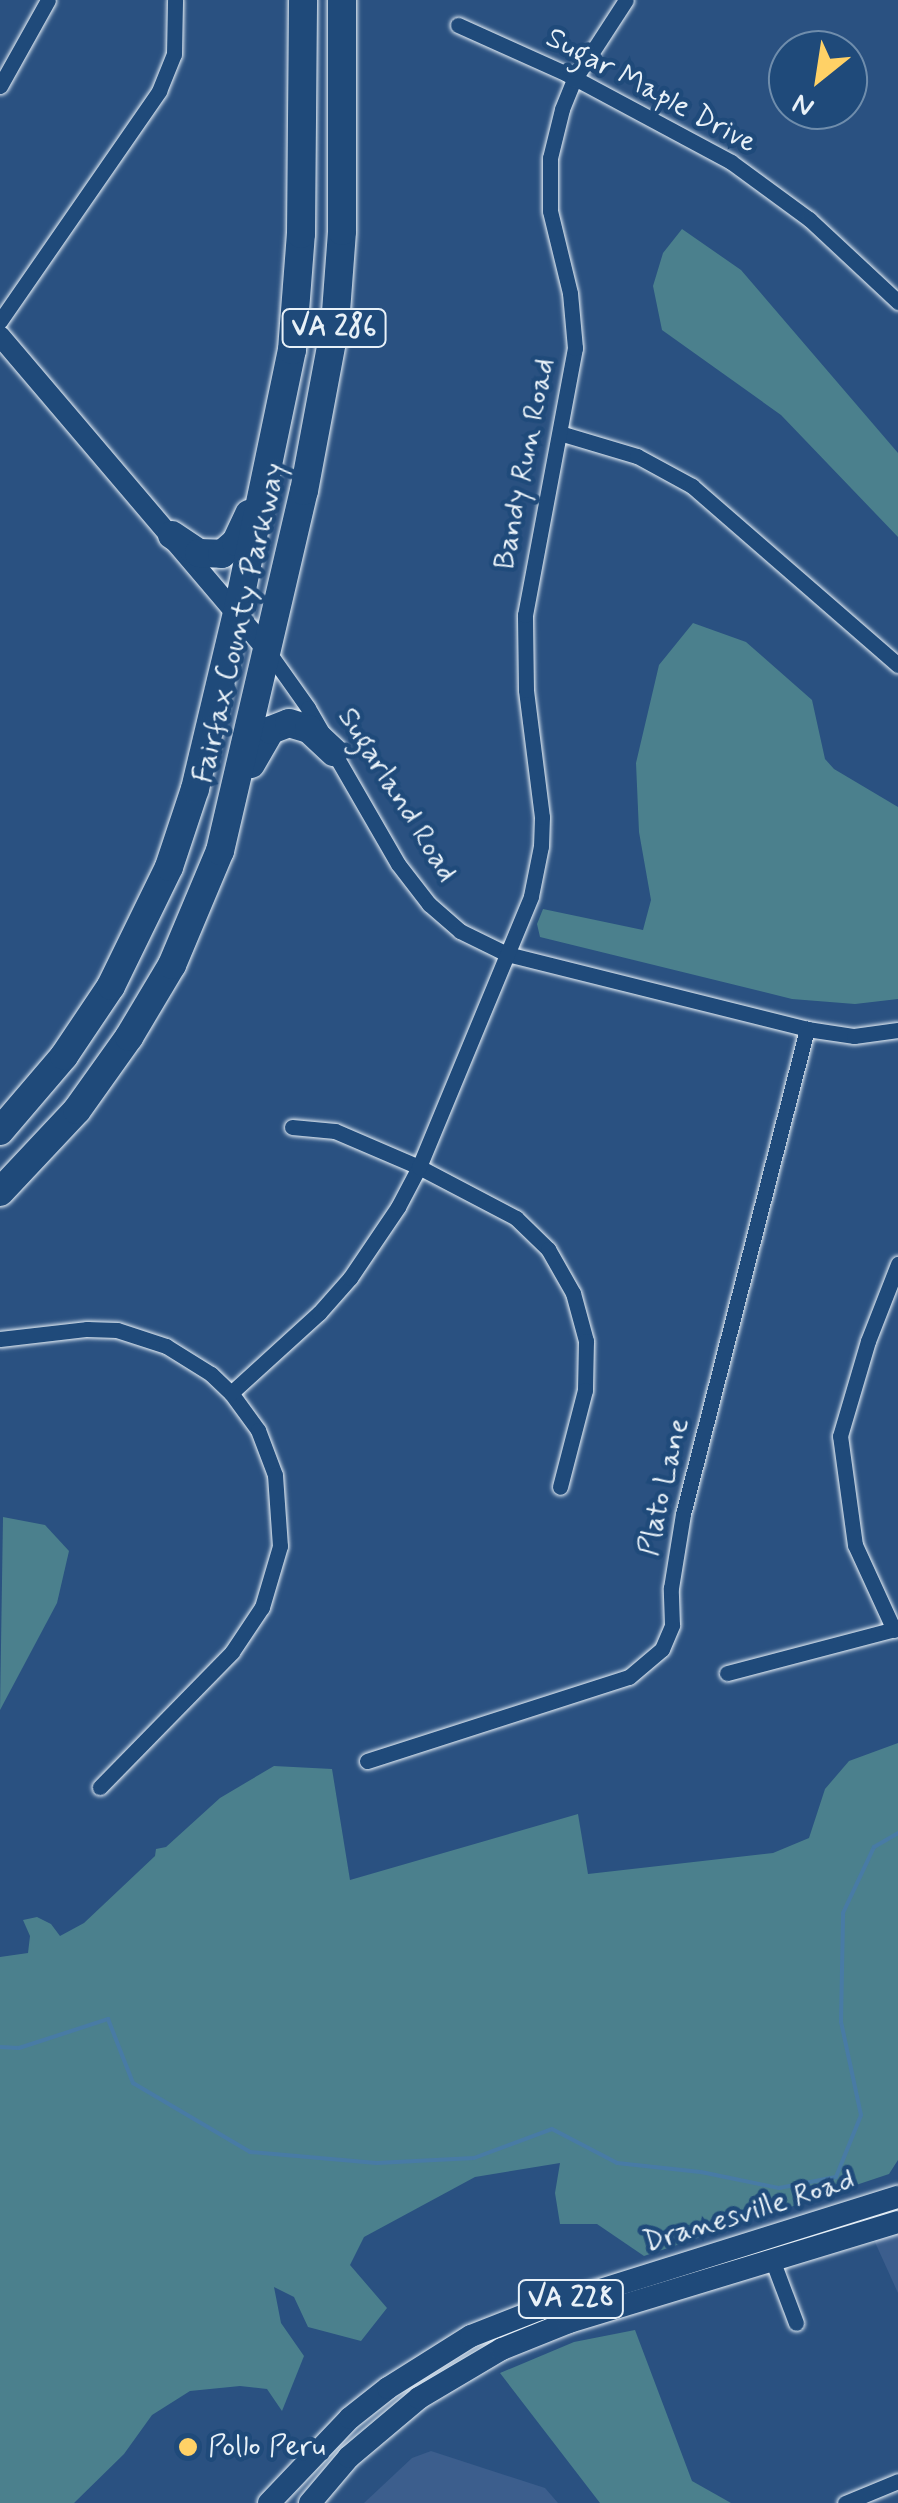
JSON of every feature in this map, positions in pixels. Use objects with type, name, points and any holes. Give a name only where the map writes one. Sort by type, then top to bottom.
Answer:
[{"type":"highway","name":"Fairfax County Parkway","points":[[0,1131],[40,1087],[86,1024],[149,912],[194,789],[286,390],[297,298],[302,0]]},
{"type":"highway","name":"Fairfax County Parkway","points":[[0,1192],[77,1110],[152,1001],[207,886],[230,816],[322,404],[335,325],[342,231],[342,0]]},
{"type":"highway","points":[[172,535],[211,556],[230,548],[242,531],[271,457]]},
{"type":"highway","points":[[230,816],[256,752],[270,730],[289,723],[300,724],[334,752]]},
{"type":"main road","name":"Dranesville Road","points":[[269,2503],[287,2481],[388,2388],[471,2336],[540,2308],[898,2197]]},
{"type":"main road","name":"Dranesville Road","points":[[311,2502],[369,2438],[419,2398],[473,2364],[569,2322],[898,2222]]},
{"type":"street","points":[[0,86],[48,0]]},
{"type":"street","points":[[0,321],[159,91],[174,54],[175,0]]},
{"type":"street","name":"Bandy Run Road","points":[[231,1393],[319,1313],[350,1278],[419,1168],[531,896],[542,846],[526,690],[525,615],[574,375],[574,321],[555,241],[549,184],[555,132],[574,80],[626,0]]},
{"type":"street","name":"Sugar Maple Drive","points":[[458,25],[686,135],[757,180],[822,230],[898,302]]},
{"type":"street","name":"Sugarland Road","points":[[0,336],[267,650],[334,752],[398,864],[428,904],[460,931],[508,954],[807,1029],[854,1036],[898,1030]]},
{"type":"street","points":[[563,434],[638,456],[692,486],[898,665]]},
{"type":"street","name":"Plato Lane","points":[[366,1761],[630,1678],[662,1649],[672,1626],[671,1588],[684,1514],[807,1029]]},
{"type":"street","points":[[292,1127],[335,1131],[419,1168],[516,1218],[548,1250],[574,1292],[587,1366],[560,1487]]},
{"type":"street","points":[[727,1673],[896,1629],[854,1545],[840,1436],[868,1341],[898,1264]]},
{"type":"street","points":[[0,1339],[54,1330],[117,1330],[189,1358],[231,1393],[258,1430],[275,1475],[281,1522],[272,1582],[262,1607],[232,1652],[100,1788]]},
{"type":"street","points":[[772,2262],[796,2323]]},
{"type":"street","points":[[287,2481],[311,2502]]},
{"type":"street","points":[[845,2503],[898,2481]]},
{"type":"shaded area","points":[[898,2222],[898,2293],[869,2229]]},
{"type":"shaded area","points":[[431,2451],[545,2488],[558,2503],[364,2503],[412,2458]]},
{"type":"green space","points":[[682,229],[741,270],[898,453],[898,537],[781,415],[662,330],[653,286],[663,253]]},
{"type":"green space","points":[[693,623],[746,642],[812,700],[825,759],[834,769],[898,807],[898,999],[855,1004],[792,999],[540,937],[537,924],[543,909],[643,930],[651,900],[639,832],[636,763],[659,665]]},
{"type":"green space","points":[[3,1517],[45,1525],[69,1551],[57,1603],[0,1710]]},
{"type":"green space","points":[[898,1743],[898,2160],[889,2174],[644,2256],[597,2224],[560,2224],[555,2193],[560,2163],[475,2177],[364,2237],[350,2265],[387,2308],[361,2341],[308,2327],[294,2297],[274,2287],[281,2323],[304,2356],[282,2411],[267,2389],[240,2386],[190,2391],[152,2415],[124,2454],[74,2503],[0,2503],[0,1957],[28,1953],[30,1936],[23,1920],[37,1917],[51,1924],[60,1936],[84,1923],[155,1856],[156,1849],[166,1847],[220,1798],[274,1766],[332,1769],[350,1880],[578,1814],[588,1874],[773,1853],[809,1838],[825,1789],[849,1761]]},
{"type":"green space","points":[[635,2330],[692,2481],[731,2503],[600,2503],[500,2373],[574,2342]]},
{"type":"waterway","points":[[0,2047],[19,2048],[108,2019],[133,2083],[250,2152],[377,2163],[474,2158],[552,2129],[617,2163],[701,2172],[779,2188],[836,2177],[861,2115],[841,2022],[843,1913],[874,1847],[898,1833]]},
{"type":"place","name":"Pollo Peru","points":[[188,2447]]}]
